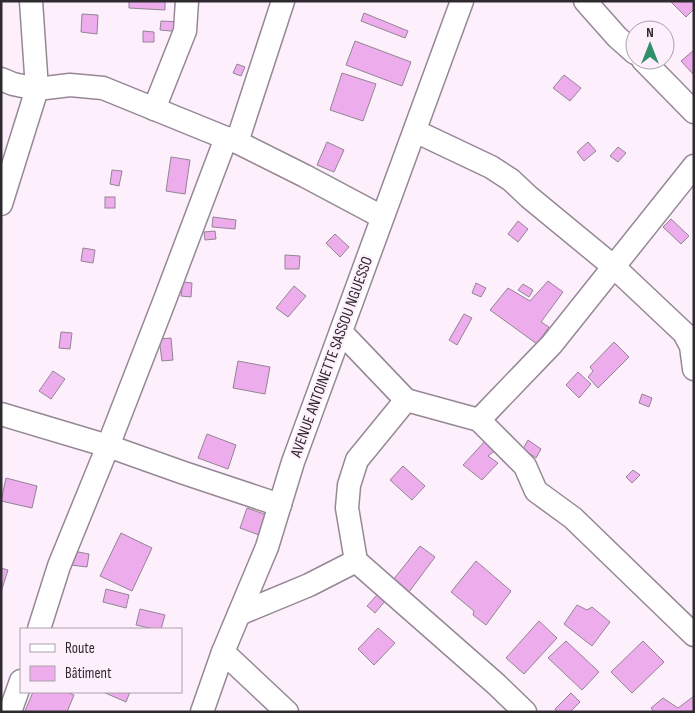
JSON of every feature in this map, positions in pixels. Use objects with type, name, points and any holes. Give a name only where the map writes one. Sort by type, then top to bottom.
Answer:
[{"type":"street","points":[[1,204],[37,89],[31,1]]},
{"type":"street","points":[[154,109],[185,31],[187,1]]},
{"type":"street","points":[[39,628],[59,566],[168,293],[232,140],[283,1]]},
{"type":"street","name":"AVENUE ANTOINETTE SASSOU NGUESSO","points":[[202,712],[223,652],[267,547],[293,462],[462,1]]},
{"type":"street","points":[[585,1],[625,44]]},
{"type":"street","points":[[653,70],[694,112]]},
{"type":"street","points":[[1,79],[13,84],[37,89],[70,85],[104,88],[232,140],[306,176],[382,218]]},
{"type":"street","points":[[415,131],[491,166],[511,180],[614,267],[684,333],[691,346],[694,369]]},
{"type":"street","points":[[479,420],[552,344],[694,166]]},
{"type":"street","points":[[341,332],[406,400],[479,420],[525,466],[536,491],[573,518],[694,635]]},
{"type":"street","points":[[406,400],[357,460],[349,485],[347,508],[356,560],[525,712]]},
{"type":"street","points":[[1,414],[108,446],[280,504]]},
{"type":"street","points":[[239,614],[309,585],[356,560]]},
{"type":"street","points":[[223,652],[287,712]]},
{"type":"street","points":[[10,712],[20,684]]},
{"type":"building","points":[[129,1],[165,1],[165,10],[129,8]]},
{"type":"building","points":[[670,1],[692,1],[694,9],[686,17]]},
{"type":"building","points":[[364,13],[408,31],[405,38],[361,21]]},
{"type":"building","points":[[82,14],[98,15],[97,34],[81,32]]},
{"type":"building","points":[[161,21],[182,22],[181,32],[160,30]]},
{"type":"building","points":[[143,31],[154,32],[154,42],[143,42]]},
{"type":"building","points":[[355,41],[411,62],[402,86],[346,65]]},
{"type":"building","points":[[694,50],[694,74],[693,74],[681,61]]},
{"type":"building","points":[[237,64],[245,67],[241,76],[233,73]]},
{"type":"building","points":[[342,73],[376,84],[363,121],[330,110]]},
{"type":"building","points":[[564,75],[581,88],[570,101],[553,88]]},
{"type":"building","points":[[327,142],[344,150],[334,172],[317,165]]},
{"type":"building","points":[[588,142],[596,151],[584,161],[577,152]]},
{"type":"building","points":[[618,147],[626,153],[618,162],[610,156]]},
{"type":"building","points":[[171,157],[190,160],[185,194],[166,191]]},
{"type":"building","points":[[112,170],[122,171],[119,186],[110,184]]},
{"type":"building","points":[[105,197],[115,197],[115,208],[105,208]]},
{"type":"building","points":[[213,217],[236,220],[235,229],[212,227]]},
{"type":"building","points":[[671,219],[689,236],[681,244],[663,227]]},
{"type":"building","points":[[518,221],[528,229],[518,242],[508,234]]},
{"type":"building","points":[[215,231],[216,239],[205,240],[204,232]]},
{"type":"building","points":[[335,234],[349,247],[340,257],[326,243]]},
{"type":"building","points":[[83,248],[95,250],[93,263],[81,261]]},
{"type":"building","points":[[285,255],[300,256],[299,269],[285,269]]},
{"type":"building","points":[[548,281],[563,292],[541,322],[549,327],[537,344],[490,310],[508,288],[530,301]]},
{"type":"building","points":[[183,282],[192,283],[191,297],[181,296]]},
{"type":"building","points":[[476,283],[486,288],[481,297],[472,293]]},
{"type":"building","points":[[523,284],[533,290],[529,297],[518,290]]},
{"type":"building","points":[[294,286],[306,296],[288,317],[276,308]]},
{"type":"building","points":[[464,314],[472,318],[457,345],[449,340]]},
{"type":"building","points":[[61,332],[72,333],[70,349],[59,348]]},
{"type":"building","points":[[171,338],[173,360],[162,361],[159,339]]},
{"type":"building","points":[[614,342],[629,357],[598,388],[588,377],[593,371],[590,367]]},
{"type":"building","points":[[238,361],[270,367],[265,394],[233,388]]},
{"type":"building","points":[[53,371],[65,379],[51,399],[39,391]]},
{"type":"building","points":[[578,372],[591,384],[579,398],[566,385]]},
{"type":"building","points":[[642,394],[652,398],[649,407],[639,403]]},
{"type":"building","points":[[207,434],[236,445],[228,469],[198,458]]},
{"type":"building","points":[[486,440],[496,450],[488,456],[498,463],[482,480],[463,465]]},
{"type":"building","points":[[528,440],[541,449],[536,458],[523,449]]},
{"type":"building","points":[[403,466],[425,486],[412,500],[390,480]]},
{"type":"building","points":[[633,470],[640,475],[632,483],[626,477]]},
{"type":"building","points":[[6,478],[37,486],[32,508],[1,501]]},
{"type":"building","points":[[247,508],[267,515],[259,535],[240,528]]},
{"type":"building","points":[[121,533],[152,548],[132,591],[100,576]]},
{"type":"building","points":[[420,546],[435,557],[409,592],[393,580]]},
{"type":"building","points":[[73,551],[89,554],[87,567],[71,565]]},
{"type":"building","points":[[476,561],[511,591],[486,625],[473,615],[474,611],[451,592]]},
{"type":"building","points":[[1,568],[8,570],[1,592]]},
{"type":"building","points":[[106,589],[129,595],[126,608],[103,602]]},
{"type":"building","points":[[378,594],[386,600],[375,613],[367,606]]},
{"type":"building","points":[[577,605],[587,610],[592,607],[610,622],[592,646],[564,624]]},
{"type":"building","points":[[140,609],[165,615],[161,628],[136,625]]},
{"type":"building","points":[[539,621],[557,638],[524,674],[506,658]]},
{"type":"building","points":[[378,628],[395,643],[374,665],[358,649]]},
{"type":"building","points":[[566,641],[599,672],[582,690],[548,658]]},
{"type":"building","points":[[643,641],[664,662],[632,693],[611,672]]},
{"type":"building","points":[[33,693],[69,693],[74,695],[67,712],[25,711]]},
{"type":"building","points":[[105,693],[130,693],[126,702]]},
{"type":"building","points":[[571,693],[580,702],[570,712],[557,712],[555,709]]},
{"type":"building","points":[[694,696],[694,712],[654,712],[651,708],[663,698],[678,708]]}]
